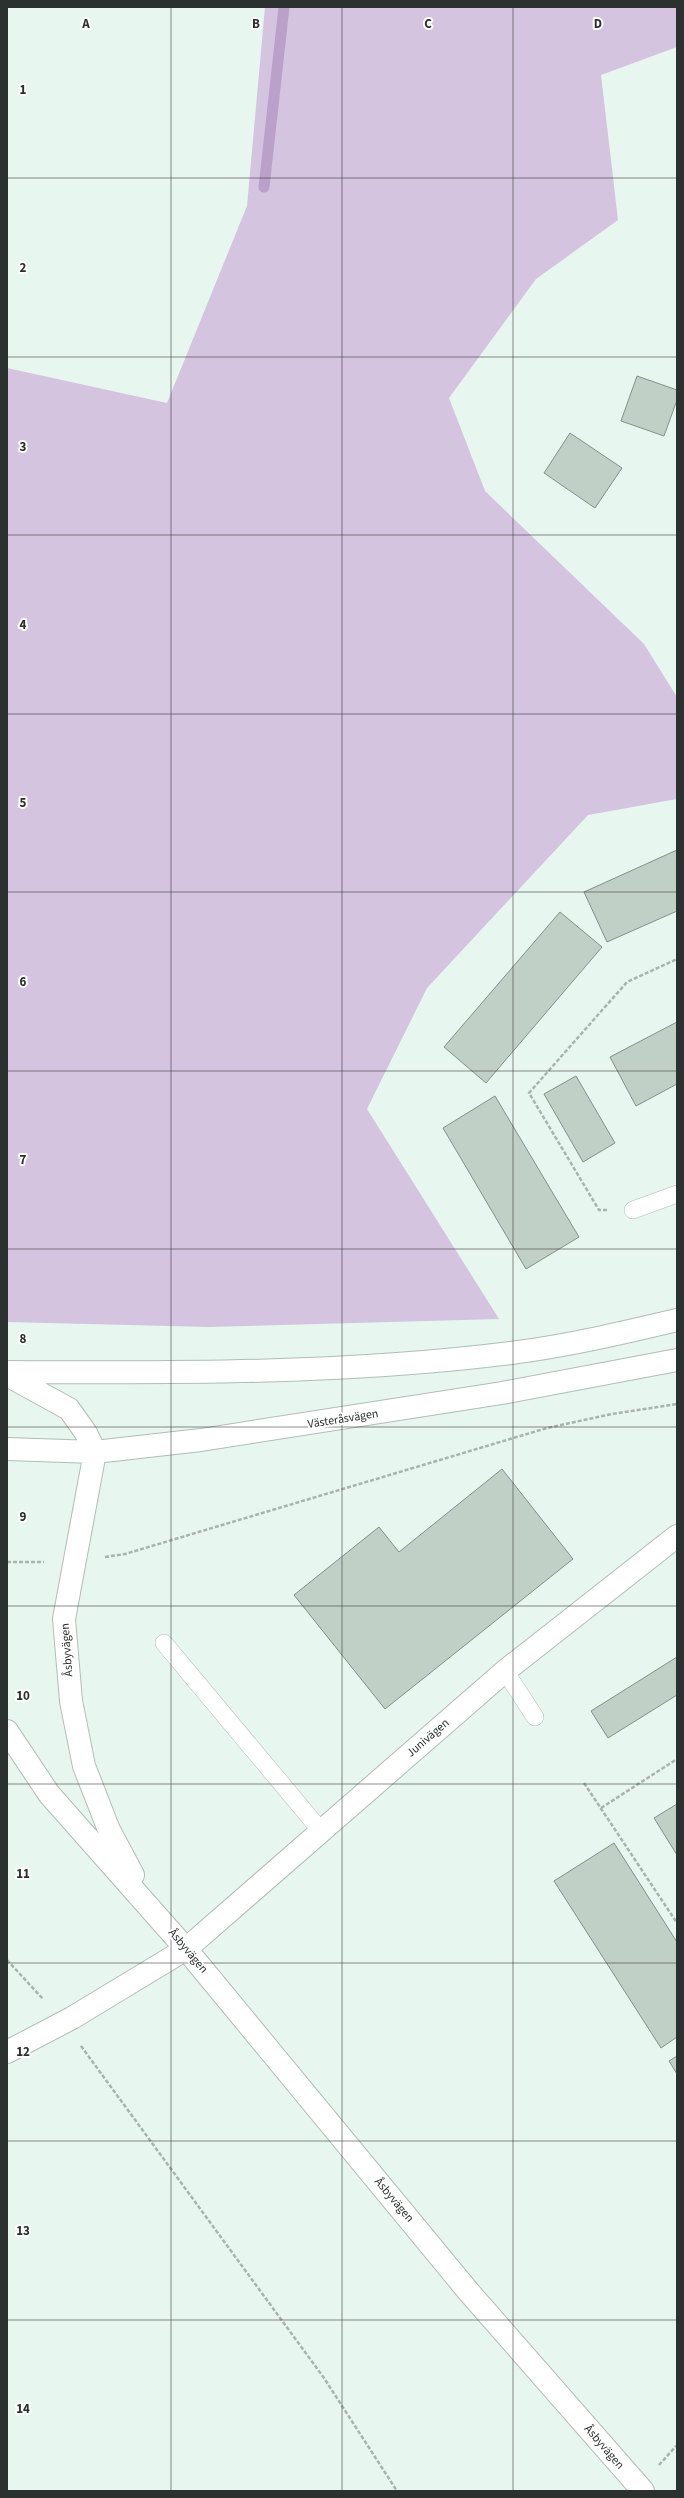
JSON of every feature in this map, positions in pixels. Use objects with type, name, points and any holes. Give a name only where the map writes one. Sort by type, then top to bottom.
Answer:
[{"type":"street","points":[[7,1373],[158,1373],[330,1370],[512,1353],[598,1339],[677,1320]]},
{"type":"street","name":"Västeråsvägen","points":[[7,1449],[94,1452],[201,1440],[356,1418],[677,1360]]},
{"type":"street","points":[[7,1373],[69,1409],[86,1433],[94,1452]]},
{"type":"street","name":"Åsbyvägen","points":[[94,1452],[64,1619],[71,1701],[84,1766],[109,1830],[150,1906]]},
{"type":"street","name":"Junivägen","points":[[7,2052],[64,2022],[186,1949],[505,1671],[677,1536]]},
{"type":"street","name":"Åsbyvägen","points":[[7,1731],[49,1794],[150,1906],[468,2291],[643,2491]]},
{"type":"lane","points":[[633,1210],[677,1194]]},
{"type":"lane","points":[[164,1643],[321,1831]]},
{"type":"lane","points":[[505,1671],[535,1717]]},
{"type":"path","points":[[633,1210],[599,1210],[529,1093],[627,982],[677,958]]},
{"type":"path","points":[[7,1562],[74,1560],[125,1554],[547,1428],[612,1414],[677,1404]]},
{"type":"path","points":[[601,1808],[677,1759]]},
{"type":"path","points":[[584,1783],[677,1923]]},
{"type":"path","points":[[7,1960],[64,2022],[216,2228],[324,2378],[397,2491]]},
{"type":"shaded area","points":[[265,7],[677,7],[677,47],[601,75],[618,220],[536,279],[449,398],[485,491],[644,644],[677,697],[677,799],[588,815],[427,988],[367,1109],[499,1319],[209,1327],[7,1322],[7,368],[167,403],[247,206]]},
{"type":"building","points":[[637,376],[677,390],[677,400],[664,436],[621,421]]},
{"type":"building","points":[[570,433],[622,468],[595,508],[544,473]]},
{"type":"building","points":[[677,850],[677,911],[607,942],[584,892]]},
{"type":"building","points":[[560,912],[602,947],[486,1083],[444,1047]]},
{"type":"building","points":[[677,1022],[677,1084],[636,1106],[610,1057]]},
{"type":"building","points":[[576,1076],[615,1143],[583,1162],[544,1094]]},
{"type":"building","points":[[495,1096],[579,1237],[526,1269],[443,1128]]},
{"type":"building","points":[[502,1469],[573,1559],[385,1709],[294,1595],[379,1527],[399,1552]]},
{"type":"building","points":[[677,1657],[677,1695],[608,1738],[591,1711]]},
{"type":"building","points":[[677,1804],[677,1855],[654,1818]]},
{"type":"building","points":[[614,1843],[677,1942],[677,2037],[661,2048],[554,1881]]},
{"type":"building","points":[[677,2056],[677,2074],[669,2061]]},
{"type":"waterway","points":[[264,187],[284,7]]}]
